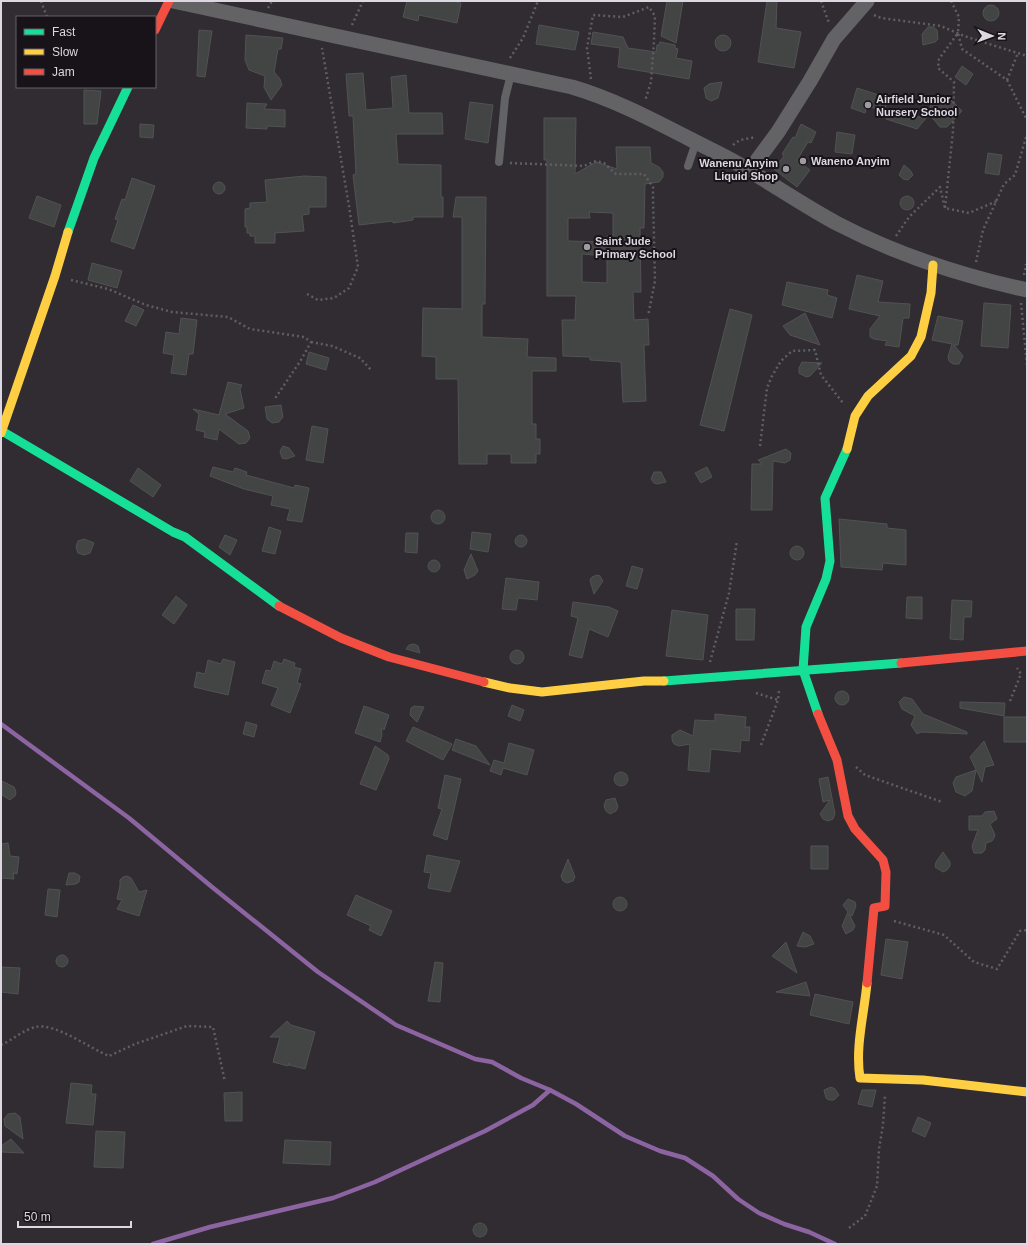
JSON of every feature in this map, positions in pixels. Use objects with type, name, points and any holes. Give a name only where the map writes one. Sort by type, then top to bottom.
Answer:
[{"type":"street","points":[[156,28],[169,1]]},
{"type":"street","points":[[173,1],[593,93],[720,154],[750,170],[797,201],[888,248],[933,265],[973,277],[1023,289]]},
{"type":"street","points":[[750,170],[778,132],[834,39],[863,5]]},
{"type":"street","points":[[128,88],[94,158],[73,215],[56,276],[1,432],[173,532],[185,537],[282,608],[341,638],[389,657],[448,674],[510,688],[542,692],[644,681],[677,681],[1027,652]]},
{"type":"street","points":[[933,265],[931,293],[921,337],[911,356],[877,387],[855,416],[847,449],[825,498],[830,561],[826,579],[806,627],[803,670],[824,730],[837,760],[848,816],[855,829],[879,854],[886,872],[885,906],[874,908],[865,1006],[859,1038],[860,1052],[857,1060],[860,1078],[886,1077],[981,1085],[1027,1092]]},
{"type":"lane","points":[[499,162],[506,73]]},
{"type":"lane","points":[[688,166],[696,142]]},
{"type":"path","points":[[41,1],[47,16]]},
{"type":"path","points":[[346,38],[363,1]]},
{"type":"path","points":[[506,73],[538,1]]},
{"type":"path","points":[[821,1],[834,39]]},
{"type":"path","points":[[951,1],[959,18],[958,33],[962,50],[1007,80],[1027,120]]},
{"type":"path","points":[[863,5],[881,18],[941,26],[1027,56]]},
{"type":"path","points":[[593,93],[587,48],[593,15],[623,17],[649,7],[655,16],[651,82],[641,115]]},
{"type":"path","points":[[307,294],[318,300],[334,298],[350,288],[358,267],[319,32]]},
{"type":"path","points":[[945,208],[953,131],[954,82],[938,68],[939,59],[958,33]]},
{"type":"path","points":[[1007,80],[1018,53]]},
{"type":"path","points":[[973,277],[983,230],[1004,184],[1015,175],[1027,134]]},
{"type":"path","points":[[720,154],[740,140],[758,137]]},
{"type":"path","points":[[499,162],[584,166],[596,161],[604,163],[616,174],[644,174],[653,187],[654,197],[655,281],[648,316]]},
{"type":"path","points":[[888,248],[909,217],[940,186],[945,208]]},
{"type":"path","points":[[945,208],[969,213],[997,201]]},
{"type":"path","points":[[1026,264],[1023,289],[1027,365]]},
{"type":"path","points":[[56,276],[108,289],[146,305],[172,312],[228,317],[250,329],[304,337],[311,342],[332,346],[360,358],[372,371]]},
{"type":"path","points":[[274,400],[301,360],[311,342]]},
{"type":"path","points":[[760,446],[765,402],[772,376],[781,362],[792,351],[814,350],[821,375],[855,416]]},
{"type":"path","points":[[706,678],[729,593],[737,541]]},
{"type":"path","points":[[1010,701],[1021,674],[1017,668]]},
{"type":"path","points":[[761,745],[778,700],[780,684],[778,672]]},
{"type":"path","points":[[749,691],[778,700]]},
{"type":"path","points":[[837,760],[854,765],[865,775],[942,802]]},
{"type":"path","points":[[874,908],[894,921],[944,935],[974,962],[997,969],[1020,931],[1027,930]]},
{"type":"path","points":[[1,1045],[36,1026],[47,1026],[65,1032],[91,1049],[109,1056],[135,1044],[187,1026],[213,1027],[225,1082]]},
{"type":"path","points":[[849,1228],[865,1216],[877,1186],[886,1077]]},
{"type":"building","points":[[407,1],[450,1],[461,3],[457,23],[419,15],[418,21],[403,17]]},
{"type":"building","points":[[667,1],[683,1],[676,43],[661,36]]},
{"type":"building","points":[[767,1],[777,1],[776,28],[801,32],[794,68],[758,62]]},
{"type":"building","points":[[988,5],[994,5],[999,10],[997,19],[994,21],[988,21],[983,16],[983,10]]},
{"type":"building","points":[[539,25],[579,32],[575,50],[536,44]]},
{"type":"building","points":[[928,27],[933,27],[937,30],[938,39],[935,42],[923,45],[922,34]]},
{"type":"building","points":[[199,30],[212,31],[205,77],[197,76]]},
{"type":"building","points":[[593,32],[623,37],[628,48],[656,52],[657,45],[659,45],[660,42],[675,45],[675,48],[678,49],[676,58],[692,61],[689,79],[618,67],[620,48],[591,44]]},
{"type":"building","points":[[246,35],[283,38],[281,49],[278,49],[274,72],[280,79],[282,85],[271,100],[264,87],[265,76],[249,70],[245,60]]},
{"type":"building","points":[[723,35],[729,37],[731,43],[729,49],[723,51],[717,49],[715,43],[717,37]]},
{"type":"building","points":[[962,66],[973,74],[966,85],[955,77]]},
{"type":"building","points":[[363,73],[366,110],[393,108],[391,77],[406,75],[409,113],[442,113],[443,134],[396,134],[398,164],[441,165],[441,197],[443,197],[443,217],[413,217],[413,220],[393,223],[393,221],[359,225],[353,175],[356,174],[353,116],[349,116],[346,74]]},
{"type":"building","points":[[722,82],[718,98],[711,101],[706,98],[704,88],[709,84]]},
{"type":"building","points":[[857,88],[888,98],[884,111],[867,106],[865,113],[851,108]]},
{"type":"building","points":[[84,90],[101,91],[97,124],[84,124]]},
{"type":"building","points":[[932,97],[951,100],[962,111],[947,127],[940,127],[929,114]]},
{"type":"building","points":[[470,102],[493,105],[488,143],[465,139]]},
{"type":"building","points":[[247,103],[267,104],[264,109],[285,110],[285,127],[267,126],[267,129],[246,128]]},
{"type":"building","points":[[887,116],[927,117],[917,129],[886,119]]},
{"type":"building","points":[[544,118],[576,118],[575,174],[596,162],[617,169],[616,147],[650,147],[651,163],[659,167],[663,172],[663,177],[659,182],[645,184],[644,228],[640,228],[641,292],[633,292],[634,320],[648,319],[649,345],[644,345],[646,401],[623,402],[621,362],[590,360],[590,357],[563,356],[562,320],[575,320],[576,296],[547,296],[547,160],[544,160]],"holes":[[[589,212],[613,213],[613,236],[607,236],[607,242],[568,241],[568,218],[590,218]],[[582,254],[607,256],[607,283],[582,282]]]},
{"type":"building","points":[[140,124],[154,125],[153,138],[140,137]]},
{"type":"building","points":[[801,124],[816,132],[811,143],[808,142],[797,160],[810,170],[797,187],[774,169],[784,156],[782,154],[793,137],[795,138]]},
{"type":"building","points":[[837,132],[855,135],[852,154],[835,152]]},
{"type":"building","points":[[988,153],[1002,155],[999,175],[985,173]]},
{"type":"building","points":[[904,165],[913,175],[908,180],[903,179],[899,175]]},
{"type":"building","points":[[304,176],[326,177],[326,207],[309,207],[309,214],[302,215],[304,231],[275,233],[275,243],[255,243],[255,236],[250,236],[250,233],[247,233],[247,227],[245,227],[245,209],[250,208],[250,203],[267,202],[265,180]]},
{"type":"building","points":[[132,178],[155,186],[134,249],[111,241],[118,220],[115,219],[122,199],[125,200]]},
{"type":"building","points":[[217,182],[221,182],[225,188],[221,194],[217,194],[213,190],[213,186]]},
{"type":"building","points":[[37,196],[61,205],[54,227],[29,218]]},
{"type":"building","points":[[907,196],[912,198],[914,203],[912,208],[907,210],[902,208],[900,203],[902,198]]},
{"type":"building","points":[[456,197],[486,197],[485,304],[482,304],[482,337],[528,339],[527,357],[556,358],[556,371],[532,371],[532,424],[536,424],[536,439],[540,439],[540,454],[536,454],[536,463],[511,463],[511,454],[487,454],[487,464],[459,464],[458,379],[436,379],[436,357],[422,356],[423,308],[462,309],[462,217],[453,217]]},
{"type":"building","points":[[92,263],[122,271],[117,288],[88,280]]},
{"type":"building","points":[[857,275],[883,281],[878,302],[910,304],[909,318],[903,318],[899,347],[885,345],[887,341],[870,337],[870,329],[880,316],[849,309]]},
{"type":"building","points":[[787,282],[828,290],[827,295],[837,298],[832,318],[782,305]]},
{"type":"building","points":[[984,303],[1011,305],[1008,348],[981,346]]},
{"type":"building","points":[[133,305],[144,310],[136,326],[125,321]]},
{"type":"building","points":[[730,309],[752,315],[724,431],[700,425]]},
{"type":"building","points":[[805,313],[820,345],[790,335],[783,326]]},
{"type":"building","points":[[938,316],[963,321],[958,345],[954,345],[963,356],[959,364],[953,364],[949,361],[948,357],[952,344],[932,340]]},
{"type":"building","points":[[181,318],[197,320],[193,354],[189,354],[186,375],[171,373],[174,355],[163,353],[166,332],[179,334]]},
{"type":"building","points":[[309,352],[329,358],[326,370],[306,364]]},
{"type":"building","points":[[802,362],[822,363],[810,376],[806,377],[799,373],[799,368]]},
{"type":"building","points":[[228,382],[242,385],[240,389],[244,408],[225,414],[248,431],[250,438],[246,443],[239,444],[219,429],[217,440],[204,437],[205,432],[196,430],[199,414],[193,409],[219,415]]},
{"type":"building","points":[[281,405],[283,417],[279,422],[272,423],[267,419],[265,407]]},
{"type":"building","points":[[312,426],[328,429],[323,463],[306,460]]},
{"type":"building","points":[[283,446],[289,448],[295,456],[286,459],[282,458],[280,451]]},
{"type":"building","points":[[786,449],[791,453],[790,460],[785,463],[773,461],[772,510],[751,510],[752,464],[762,464],[758,460]]},
{"type":"building","points":[[213,467],[233,472],[235,468],[247,472],[246,475],[294,488],[295,485],[309,488],[302,522],[287,520],[290,509],[271,505],[273,496],[244,489],[210,476]]},
{"type":"building","points":[[707,467],[712,477],[701,483],[695,473]]},
{"type":"building","points":[[138,468],[161,485],[153,497],[130,481]]},
{"type":"building","points":[[654,472],[661,472],[666,482],[657,484],[654,483],[651,479]]},
{"type":"building","points":[[438,510],[443,512],[445,517],[443,522],[438,524],[433,522],[431,517],[433,512]]},
{"type":"building","points":[[839,519],[887,524],[887,528],[906,530],[906,565],[883,563],[882,570],[841,567]]},
{"type":"building","points":[[269,527],[281,531],[275,554],[262,551]]},
{"type":"building","points":[[472,532],[491,534],[488,552],[470,549]]},
{"type":"building","points":[[406,533],[418,533],[417,553],[405,552]]},
{"type":"building","points":[[225,535],[237,540],[230,555],[219,547]]},
{"type":"building","points":[[519,535],[523,535],[527,541],[523,547],[519,547],[515,543],[515,539]]},
{"type":"building","points":[[84,539],[94,543],[90,553],[84,555],[78,553],[76,547],[78,541]]},
{"type":"building","points":[[797,546],[802,548],[804,553],[802,558],[797,560],[792,558],[790,553],[792,548]]},
{"type":"building","points":[[471,554],[478,571],[475,575],[467,579],[464,570]]},
{"type":"building","points":[[432,560],[436,560],[440,566],[436,572],[432,572],[428,568],[428,564]]},
{"type":"building","points":[[632,566],[643,569],[637,589],[626,586]]},
{"type":"building","points":[[597,575],[600,576],[603,581],[594,594],[590,580],[592,577]]},
{"type":"building","points":[[506,578],[539,582],[537,600],[518,598],[516,610],[502,609]]},
{"type":"building","points":[[176,596],[187,605],[174,624],[162,615]]},
{"type":"building","points":[[907,597],[922,597],[922,619],[906,618]]},
{"type":"building","points":[[952,600],[972,601],[971,617],[964,617],[963,640],[950,639]]},
{"type":"building","points":[[573,602],[609,607],[618,611],[608,637],[589,629],[582,658],[569,655],[578,618],[571,616]]},
{"type":"building","points":[[736,609],[755,609],[754,640],[736,640]]},
{"type":"building","points":[[672,610],[708,615],[703,660],[666,656]]},
{"type":"building","points":[[414,644],[418,646],[420,653],[406,649],[409,645]]},
{"type":"building","points":[[517,650],[522,652],[524,657],[522,662],[517,664],[512,662],[510,657],[512,652]]},
{"type":"building","points":[[223,659],[235,662],[228,695],[194,687],[197,672],[205,674],[208,660],[221,664]]},
{"type":"building","points":[[284,659],[295,663],[294,667],[301,669],[297,683],[301,684],[290,713],[271,705],[278,688],[262,683],[266,670],[271,671],[274,661],[282,664]]},
{"type":"building","points":[[839,691],[845,691],[849,695],[849,701],[845,705],[839,705],[835,701],[835,695]]},
{"type":"building","points":[[904,697],[912,699],[923,714],[967,732],[967,734],[921,732],[917,734],[911,725],[915,716],[902,709],[899,702]]},
{"type":"building","points":[[960,702],[1005,703],[1004,716],[960,708]]},
{"type":"building","points":[[512,705],[524,710],[520,721],[508,716]]},
{"type":"building","points":[[364,706],[389,715],[384,730],[381,728],[382,734],[380,742],[355,733]]},
{"type":"building","points":[[414,706],[424,707],[417,722],[410,715],[411,708]]},
{"type":"building","points":[[715,714],[746,717],[745,727],[750,727],[749,741],[741,740],[740,752],[711,749],[709,772],[688,770],[690,744],[679,746],[674,744],[672,735],[680,730],[693,736],[695,720],[715,721]]},
{"type":"building","points":[[1004,717],[1027,717],[1027,742],[1004,742]]},
{"type":"building","points":[[246,722],[257,725],[254,737],[243,734]]},
{"type":"building","points":[[413,727],[452,744],[443,760],[406,741]]},
{"type":"building","points":[[456,739],[476,746],[490,765],[452,750]]},
{"type":"building","points":[[984,741],[994,765],[985,767],[982,782],[970,757]]},
{"type":"building","points":[[509,743],[534,750],[527,775],[503,768],[501,775],[490,771],[494,760],[504,763]]},
{"type":"building","points":[[375,746],[388,755],[389,759],[376,790],[360,784]]},
{"type":"building","points":[[976,770],[972,791],[965,796],[956,792],[953,783],[956,777]]},
{"type":"building","points":[[618,772],[624,772],[628,776],[628,782],[624,786],[618,786],[614,782],[614,776]]},
{"type":"building","points":[[445,775],[461,779],[447,840],[433,835],[442,809],[438,808]]},
{"type":"building","points":[[828,777],[835,814],[833,819],[828,821],[823,819],[820,814],[830,800],[823,802],[819,779]]},
{"type":"building","points":[[2,781],[14,787],[16,792],[15,796],[10,800],[2,795]]},
{"type":"building","points":[[615,798],[618,807],[616,811],[610,814],[606,811],[604,806],[606,800]]},
{"type":"building","points":[[994,811],[997,819],[990,824],[995,835],[994,838],[992,841],[986,843],[985,850],[982,853],[974,853],[972,846],[978,830],[969,830],[969,816],[982,816],[985,812]]},
{"type":"building","points":[[8,843],[10,856],[19,857],[17,874],[13,873],[14,879],[1,878],[1,844]]},
{"type":"building","points":[[811,846],[828,846],[828,869],[811,869]]},
{"type":"building","points":[[943,852],[950,862],[950,866],[943,872],[935,867],[936,862]]},
{"type":"building","points":[[427,855],[460,861],[450,892],[428,888],[431,873],[424,872]]},
{"type":"building","points":[[568,859],[575,877],[573,881],[567,883],[563,881],[561,876]]},
{"type":"building","points":[[69,873],[75,873],[80,876],[79,882],[76,884],[66,885]]},
{"type":"building","points":[[127,876],[131,878],[139,892],[147,890],[139,916],[117,909],[122,900],[117,899],[120,880]]},
{"type":"building","points":[[48,889],[60,890],[57,917],[45,915]]},
{"type":"building","points":[[356,895],[392,911],[381,936],[369,930],[371,926],[347,915]]},
{"type":"building","points":[[617,897],[623,897],[627,901],[627,907],[623,911],[617,911],[613,907],[613,901]]},
{"type":"building","points":[[848,899],[855,902],[856,906],[852,916],[849,914],[855,926],[853,930],[846,934],[842,926],[848,912],[843,905]]},
{"type":"building","points":[[803,932],[810,936],[814,944],[805,947],[797,946]]},
{"type":"building","points":[[886,939],[908,942],[902,979],[881,975]]},
{"type":"building","points":[[786,942],[797,973],[772,956]]},
{"type":"building","points":[[60,955],[64,955],[68,961],[64,967],[60,967],[56,963],[56,959]]},
{"type":"building","points":[[435,962],[443,963],[440,1002],[428,1001]]},
{"type":"building","points":[[1,967],[20,968],[18,994],[1,992]]},
{"type":"building","points":[[806,982],[810,996],[776,992]]},
{"type":"building","points":[[815,994],[853,1002],[849,1024],[810,1015]]},
{"type":"building","points":[[287,1021],[291,1025],[315,1032],[305,1069],[289,1065],[289,1063],[288,1066],[273,1062],[280,1037],[270,1037]]},
{"type":"building","points":[[71,1083],[92,1085],[91,1094],[96,1094],[93,1125],[66,1123]]},
{"type":"building","points":[[831,1087],[835,1089],[839,1095],[834,1100],[829,1100],[826,1098],[824,1090]]},
{"type":"building","points":[[862,1090],[876,1090],[872,1107],[858,1104]]},
{"type":"building","points":[[242,1092],[242,1121],[225,1121],[224,1093]]},
{"type":"building","points":[[15,1113],[20,1117],[23,1139],[5,1126],[4,1119],[8,1114]]},
{"type":"building","points":[[918,1117],[931,1123],[925,1137],[912,1131]]},
{"type":"building","points":[[96,1131],[125,1132],[123,1168],[94,1167]]},
{"type":"building","points":[[11,1139],[24,1153],[1,1152],[1,1146]]},
{"type":"building","points":[[285,1140],[331,1142],[330,1165],[283,1163]]},
{"type":"building","points":[[480,1223],[485,1225],[487,1230],[485,1235],[480,1237],[475,1235],[473,1230],[475,1225]]},
{"type":"waterway","points":[[1,724],[129,818],[318,972],[396,1025],[475,1059],[492,1062],[521,1078],[550,1090],[576,1104],[625,1136],[660,1151],[685,1158],[713,1176],[738,1199],[759,1213],[784,1224],[809,1232],[835,1244]]},
{"type":"waterway","points":[[153,1244],[210,1227],[333,1198],[375,1182],[485,1131],[533,1105],[550,1090]]},
{"type":"traffic: fast","points":[[68,232],[94,158],[128,88]]},
{"type":"traffic: fast","points":[[2,431],[173,532],[185,537],[279,606]]},
{"type":"traffic: fast","points":[[818,714],[803,670],[806,627],[826,579],[830,561],[825,498],[847,449]]},
{"type":"traffic: fast","points":[[664,681],[901,663]]},
{"type":"traffic: slow","points":[[1,433],[55,276],[68,232]]},
{"type":"traffic: slow","points":[[847,449],[855,416],[868,396],[911,356],[921,337],[931,293],[933,265]]},
{"type":"traffic: slow","points":[[484,682],[510,688],[542,692],[644,681],[664,681]]},
{"type":"traffic: slow","points":[[867,983],[859,1043],[860,1078],[923,1080],[1027,1092]]},
{"type":"traffic: jam","points":[[156,28],[169,1]]},
{"type":"traffic: jam","points":[[279,606],[341,638],[389,657],[484,682]]},
{"type":"traffic: jam","points":[[901,663],[1027,651]]},
{"type":"traffic: jam","points":[[818,714],[837,760],[848,816],[855,829],[883,860],[886,872],[885,906],[874,908],[867,983]]},
{"type":"place","name":"Airfield Junior Nursery School","points":[[868,105]]},
{"type":"place","name":"Waneno Anyim","points":[[803,161]]},
{"type":"place","name":"Wanenu Anyim Liquid Shop","points":[[786,169]]},
{"type":"place","name":"Saint Jude Primary School","points":[[587,247]]}]
